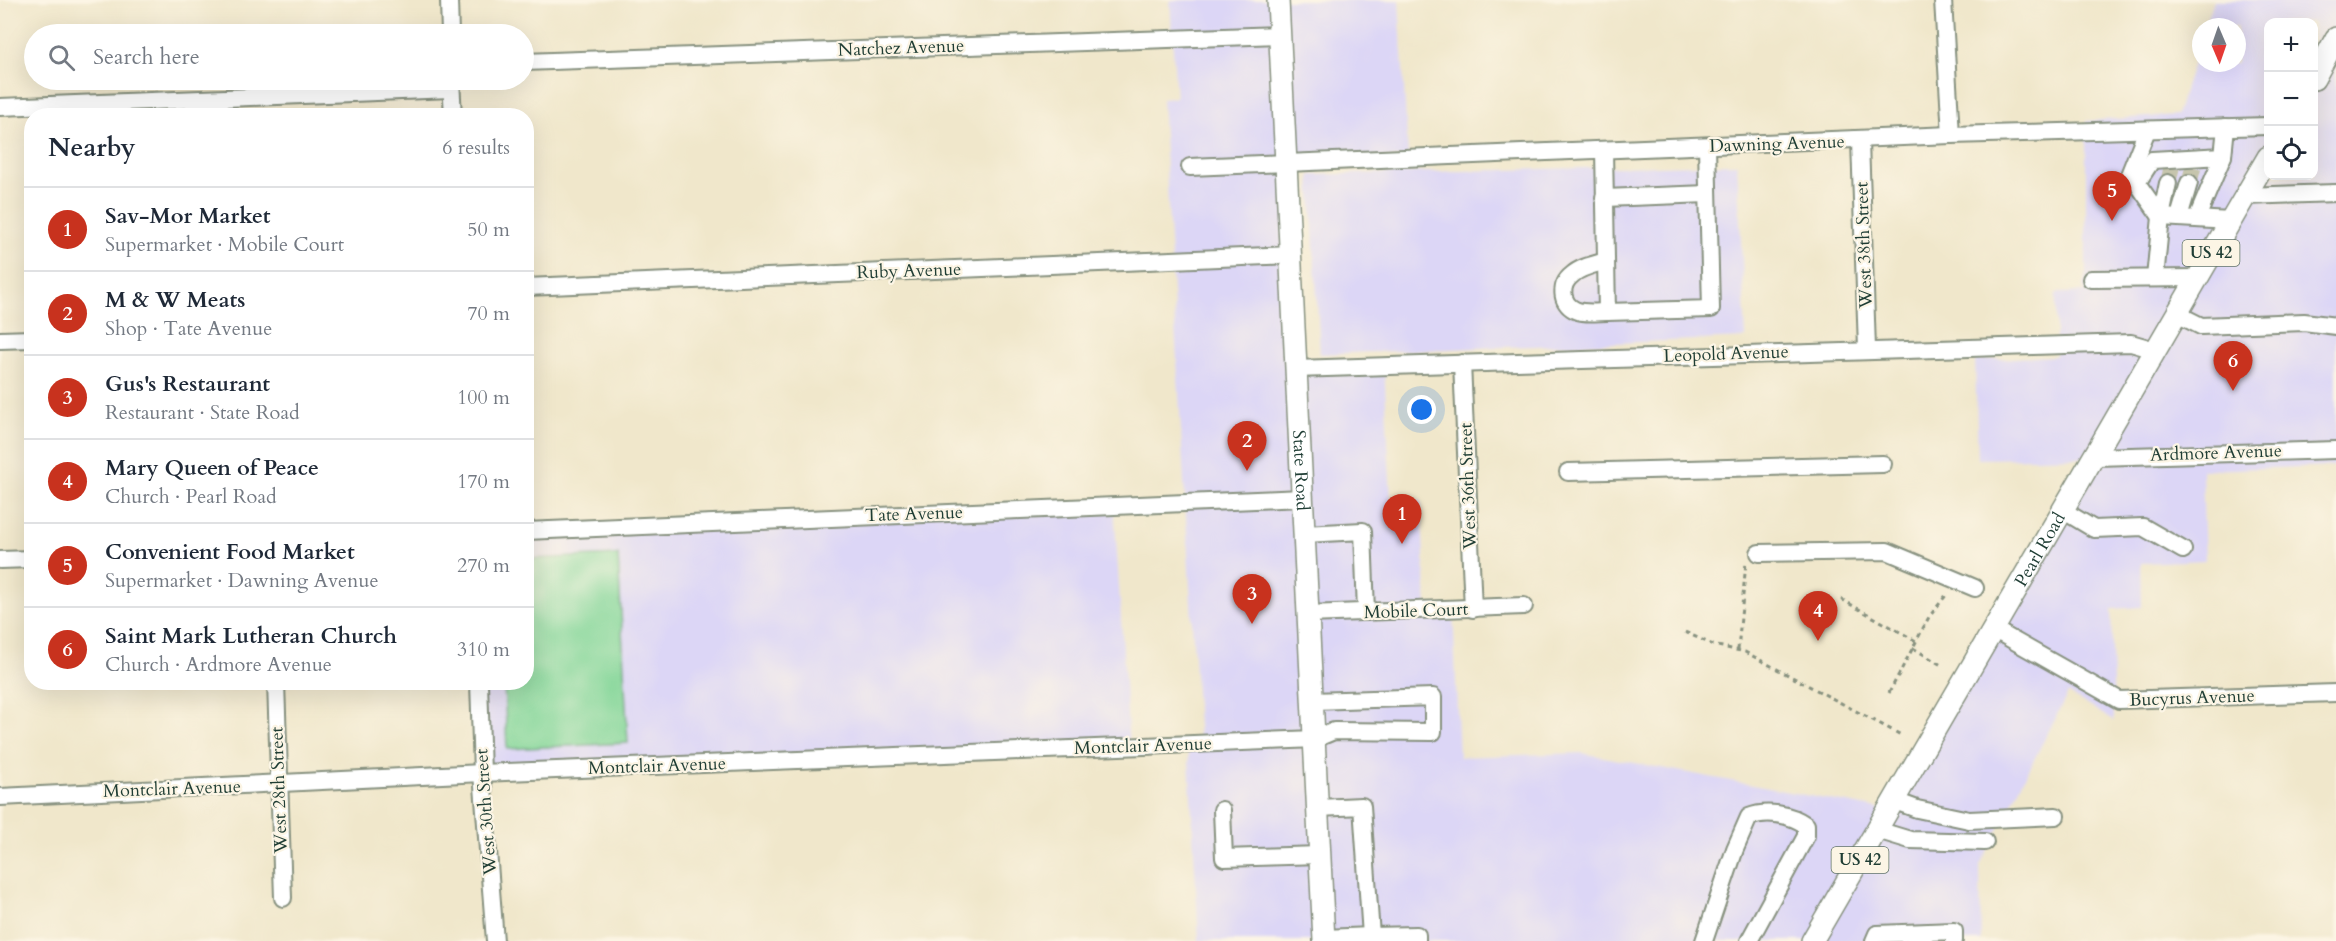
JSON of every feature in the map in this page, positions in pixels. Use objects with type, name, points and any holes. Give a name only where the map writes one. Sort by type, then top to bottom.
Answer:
[{"type":"main road","name":"State Road","points":[[1278,0],[1324,940]]},
{"type":"main road","points":[[2317,72],[2336,38]]},
{"type":"main road","name":"Pearl Road","points":[[1812,941],[2096,457],[2155,350],[2264,164]]},
{"type":"street","points":[[449,0],[450,24]]},
{"type":"street","points":[[1943,0],[1951,135]]},
{"type":"street","name":"Natchez Avenue","points":[[534,62],[1279,35]]},
{"type":"street","points":[[0,107],[251,106],[396,90]]},
{"type":"street","points":[[451,90],[452,108]]},
{"type":"street","points":[[2197,218],[2223,156],[2226,126]]},
{"type":"street","name":"Dawning Avenue","points":[[1190,166],[1860,141],[1951,135],[2264,126]]},
{"type":"street","points":[[2146,130],[2129,175],[2161,217]]},
{"type":"street","name":"West 38th Street","points":[[1860,141],[1867,349]]},
{"type":"street","points":[[1606,261],[1572,274],[1566,282],[1563,292],[1565,302],[1575,310],[1607,312],[1711,309],[1707,146]]},
{"type":"street","points":[[1604,150],[1607,312]]},
{"type":"street","points":[[2137,183],[2152,160],[2195,161],[2223,156]]},
{"type":"street","points":[[2155,278],[2161,217],[2168,183]]},
{"type":"street","points":[[2179,218],[2189,183]]},
{"type":"street","points":[[2245,196],[2336,193]]},
{"type":"street","points":[[1604,198],[1708,194]]},
{"type":"street","points":[[2161,217],[2229,221]]},
{"type":"street","name":"Ruby Avenue","points":[[534,287],[1291,255]]},
{"type":"street","points":[[2091,279],[2197,278]]},
{"type":"street","points":[[2177,314],[2200,326],[2304,322],[2336,326]]},
{"type":"street","points":[[0,340],[24,339]]},
{"type":"street","name":"Leopold Avenue","points":[[1295,369],[1867,349],[2131,343],[2155,350]]},
{"type":"street","name":"West 36th Street","points":[[1462,363],[1473,609]]},
{"type":"street","name":"Ardmore Avenue","points":[[2096,457],[2336,450]]},
{"type":"street","points":[[1568,472],[1882,464]]},
{"type":"street","name":"Tate Avenue","points":[[534,531],[1302,498]]},
{"type":"street","points":[[2064,512],[2094,530],[2144,527],[2183,550]]},
{"type":"street","points":[[1304,534],[1363,531],[1366,612]]},
{"type":"street","points":[[1753,552],[1887,551],[1975,588]]},
{"type":"street","points":[[0,561],[24,560]]},
{"type":"street","name":"Mobile Court","points":[[1308,614],[1524,606]]},
{"type":"street","name":"Bucyrus Avenue","points":[[1995,630],[2119,700],[2336,693]]},
{"type":"street","name":"West 28th Street","points":[[276,690],[283,898]]},
{"type":"street","name":"West 30th Street","points":[[479,690],[482,773],[495,941]]},
{"type":"street","name":"Montclair Avenue","points":[[0,797],[279,785],[482,773],[1315,739],[1334,730],[1433,732],[1433,698],[1313,701]]},
{"type":"street","points":[[1895,801],[1917,809],[1970,820],[2056,816]]},
{"type":"street","points":[[1318,808],[1362,806],[1371,939]]},
{"type":"street","points":[[1221,810],[1224,858],[1320,855]]},
{"type":"street","points":[[1704,941],[1749,817],[1761,812],[1796,818],[1806,825],[1806,836],[1749,941]]},
{"type":"street","points":[[1877,830],[1910,840],[1985,842]]},
{"type":"street","points":[[1875,941],[1877,934],[1954,936]]},
{"type":"street","points":[[1324,940],[1417,935],[1418,941]]},
{"type":"path","points":[[1738,650],[1753,552]]},
{"type":"path","points":[[1889,693],[1929,617],[1958,581]]},
{"type":"path","points":[[1841,599],[1916,641]]},
{"type":"path","points":[[1685,632],[1713,645],[1738,650],[1903,736]]},
{"type":"path","points":[[1913,648],[1943,666]]},
{"type":"shaded area","points":[[1170,0],[1399,0],[1408,157],[1286,161],[1295,369],[1384,366],[1391,501],[1421,501],[1427,610],[1453,610],[1459,757],[1582,753],[1889,811],[2095,457],[1978,459],[1975,360],[2056,356],[2056,293],[2085,292],[2085,289],[2082,289],[2086,280],[2086,121],[2176,115],[2192,66],[2192,72],[2246,72],[2246,18],[2208,18],[2214,0],[2336,0],[2336,466],[2202,470],[2205,560],[2141,563],[2142,607],[2111,609],[2114,721],[2068,693],[1980,865],[1981,941],[1199,941],[1188,744],[1199,743],[1162,99],[1176,98]]},
{"type":"shaded area","points":[[1737,164],[1746,338],[1320,354],[1310,175]]},
{"type":"shaded area","points":[[1114,506],[1129,747],[482,773],[479,690],[534,690],[534,531]]},
{"type":"green space","points":[[618,555],[628,743],[507,749],[504,690],[534,690],[534,559]]},
{"type":"tunnel","points":[[2189,183],[2194,165]]},
{"type":"tunnel","points":[[2168,183],[2172,166]]},
{"type":"place","name":"Convenient Food Market","points":[[2112,221]]},
{"type":"place","name":"Saint Mark Lutheran Church","points":[[2233,391]]},
{"type":"place","name":"M & W Meats","points":[[1247,471]]},
{"type":"place","name":"Sav-Mor Market","points":[[1402,544]]},
{"type":"place","name":"Gus's Restaurant","points":[[1252,624]]},
{"type":"place","name":"Mary Queen of Peace","points":[[1818,641]]}]
